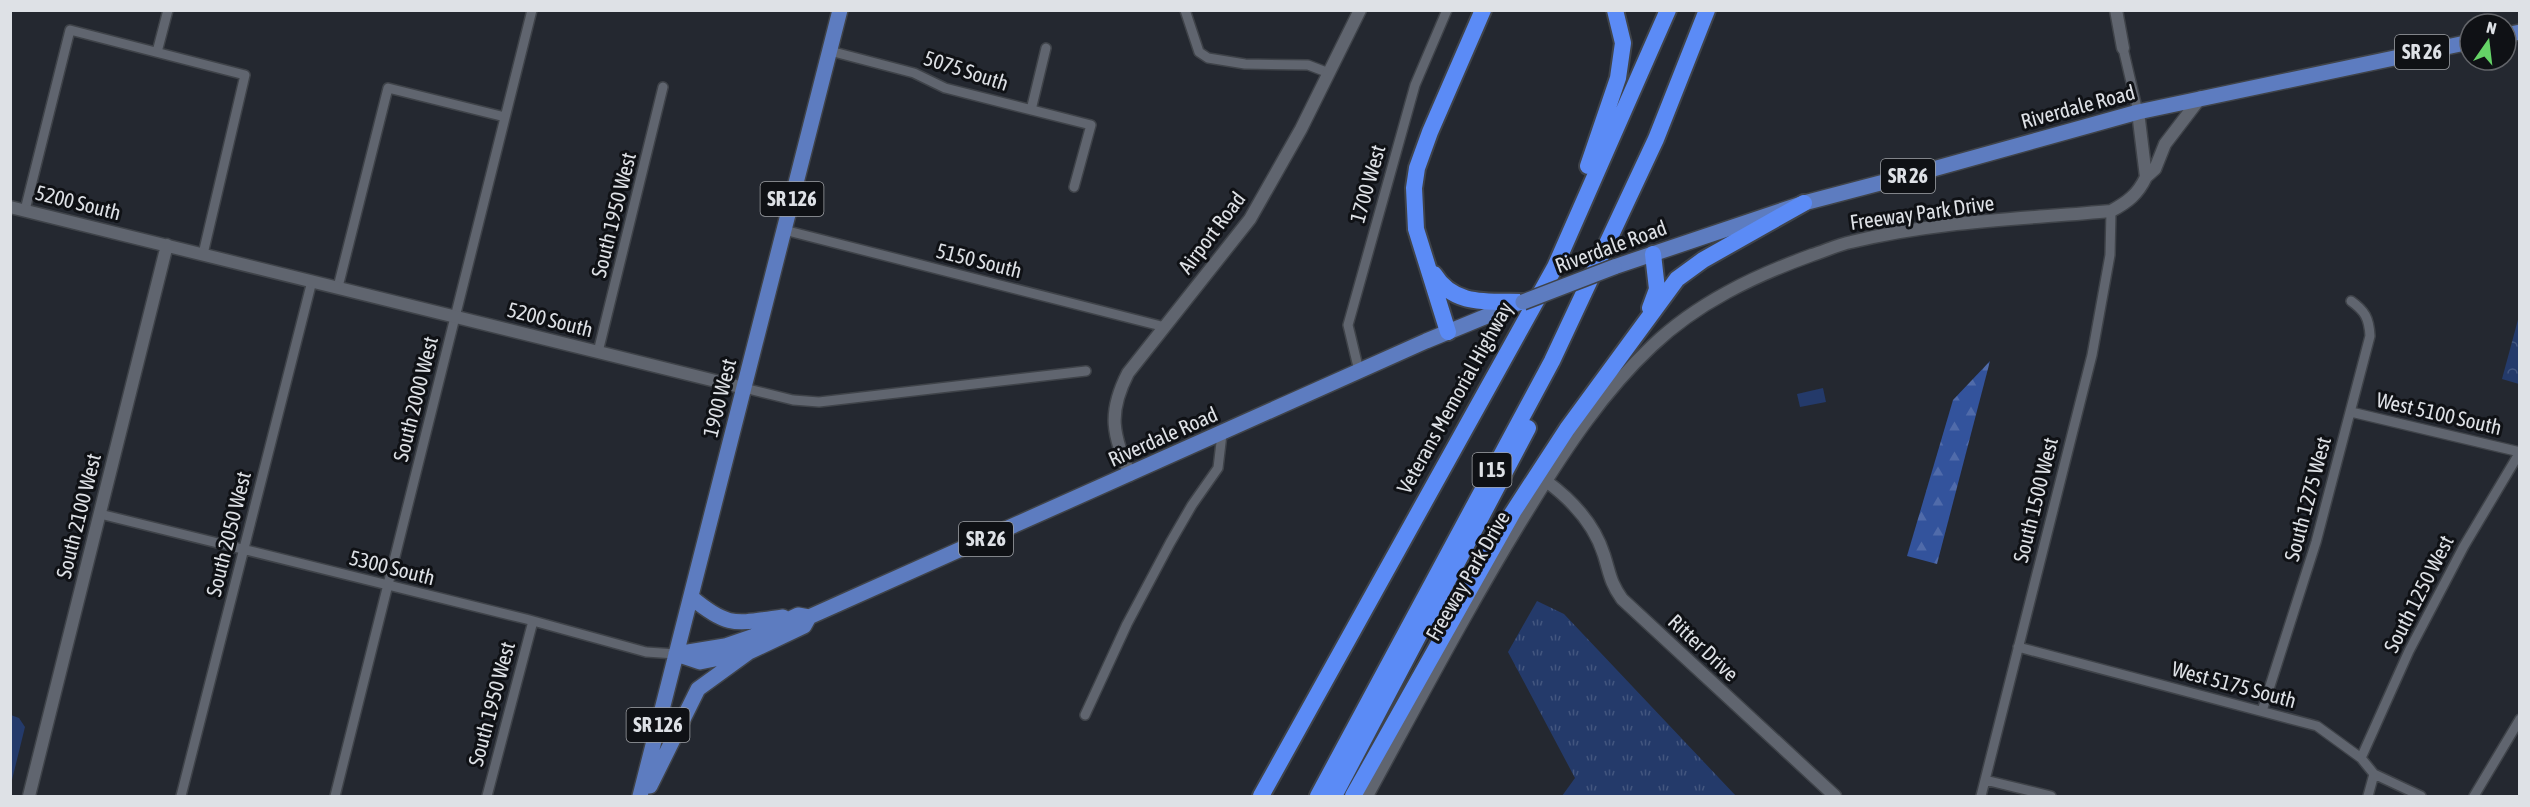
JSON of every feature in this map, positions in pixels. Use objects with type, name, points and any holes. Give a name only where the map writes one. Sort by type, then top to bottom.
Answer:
[{"type":"highway","points":[[1448,332],[1416,229],[1413,206],[1417,168],[1483,10]]},
{"type":"highway","points":[[1555,267],[1618,78],[1623,43],[1615,10]]},
{"type":"highway","name":"Veterans Memorial Highway","points":[[1261,796],[1555,267],[1668,10]]},
{"type":"highway","name":"I 15","points":[[1318,796],[1552,361],[1656,139],[1707,10]]},
{"type":"highway","points":[[1353,796],[1513,512],[1567,429],[1677,279],[1689,269],[1804,202]]},
{"type":"highway","points":[[1644,323],[1657,289],[1653,254]]},
{"type":"highway","points":[[1425,258],[1442,287],[1452,294],[1469,300],[1523,302]]},
{"type":"highway","points":[[1334,796],[1531,422],[1552,361]]},
{"type":"main road","name":"1900 West","points":[[642,796],[840,10]]},
{"type":"main road","name":"Riverdale Road","points":[[676,654],[725,646],[804,616],[1130,475],[1448,332],[1653,254],[1804,202],[1926,171],[2138,112],[2458,44]]},
{"type":"main road","points":[[691,597],[722,620],[740,623],[804,616]]},
{"type":"main road","name":"Riverdale Road","points":[[676,654],[700,662],[749,652],[804,626],[804,616]]},
{"type":"main road","points":[[642,796],[698,689],[749,652]]},
{"type":"street","points":[[157,52],[168,10]]},
{"type":"street","name":"South 2000 West","points":[[335,796],[532,10]]},
{"type":"street","points":[[1185,10],[1199,52],[1208,58],[1245,64],[1308,65],[1329,73]]},
{"type":"street","name":"1700 West","points":[[1359,371],[1348,325],[1415,85],[1447,10]]},
{"type":"street","points":[[2116,10],[2138,112],[2146,177]]},
{"type":"street","name":"Airport Road","points":[[1130,475],[1114,432],[1113,413],[1118,392],[1128,373],[1250,219],[1329,73],[1358,11]]},
{"type":"street","points":[[25,210],[70,30],[245,75],[203,254]]},
{"type":"street","points":[[1031,110],[1047,48]]},
{"type":"street","name":"5075 South","points":[[830,51],[914,73],[945,88],[1090,125],[1074,187]]},
{"type":"street","name":"South 1950 West","points":[[598,352],[663,87]]},
{"type":"street","points":[[338,287],[388,88],[505,117]]},
{"type":"street","points":[[2111,211],[2129,202],[2142,186],[2146,177],[2155,169],[2165,144],[2201,97]]},
{"type":"street","name":"5200 South","points":[[10,207],[793,400],[819,402],[1086,371]]},
{"type":"street","name":"Freeway Park Drive","points":[[1367,796],[1505,546],[1576,434],[1599,404],[1652,346],[1704,305],[1752,279],[1848,242],[1906,231],[2111,211]]},
{"type":"street","name":"South 1500 West","points":[[1980,796],[2092,355],[2110,255],[2111,211]]},
{"type":"street","name":"5150 South","points":[[784,230],[1165,327]]},
{"type":"street","name":"South 2100 West","points":[[29,796],[167,245]]},
{"type":"street","name":"South 2050 West","points":[[181,796],[312,281]]},
{"type":"street","name":"South 1275 West","points":[[2262,711],[2316,542],[2370,336],[2370,324],[2365,311],[2351,301]]},
{"type":"street","name":"West 5100 South","points":[[2350,412],[2520,452]]},
{"type":"street","points":[[1085,715],[1127,624],[1154,573],[1192,505],[1218,468],[1222,434]]},
{"type":"street","name":"South 1250 West","points":[[2361,758],[2409,651],[2453,567],[2520,452]]},
{"type":"street","name":"Ritter Drive","points":[[1546,480],[1576,506],[1592,528],[1604,554],[1611,583],[1622,599],[1835,796]]},
{"type":"street","name":"5300 South","points":[[100,514],[533,621],[646,652],[676,654]]},
{"type":"street","name":"South 1950 West","points":[[487,796],[533,621]]},
{"type":"street","name":"West 5175 South","points":[[2018,647],[2317,726],[2361,758],[2374,774],[2421,796]]},
{"type":"street","points":[[2474,796],[2520,719]]},
{"type":"street","points":[[2368,796],[2374,774]]},
{"type":"street","points":[[1985,780],[2051,796]]},
{"type":"green space","points":[[2519,316],[2520,384],[2502,379]]},
{"type":"green space","points":[[1990,361],[1937,564],[1907,556],[1953,400]]},
{"type":"green space","points":[[1823,388],[1826,402],[1800,407],[1797,394]]},
{"type":"green space","points":[[1537,601],[1564,614],[1736,796],[1562,796],[1575,778],[1508,652]]},
{"type":"green space","points":[[11,715],[19,718],[25,727],[11,784]]}]
